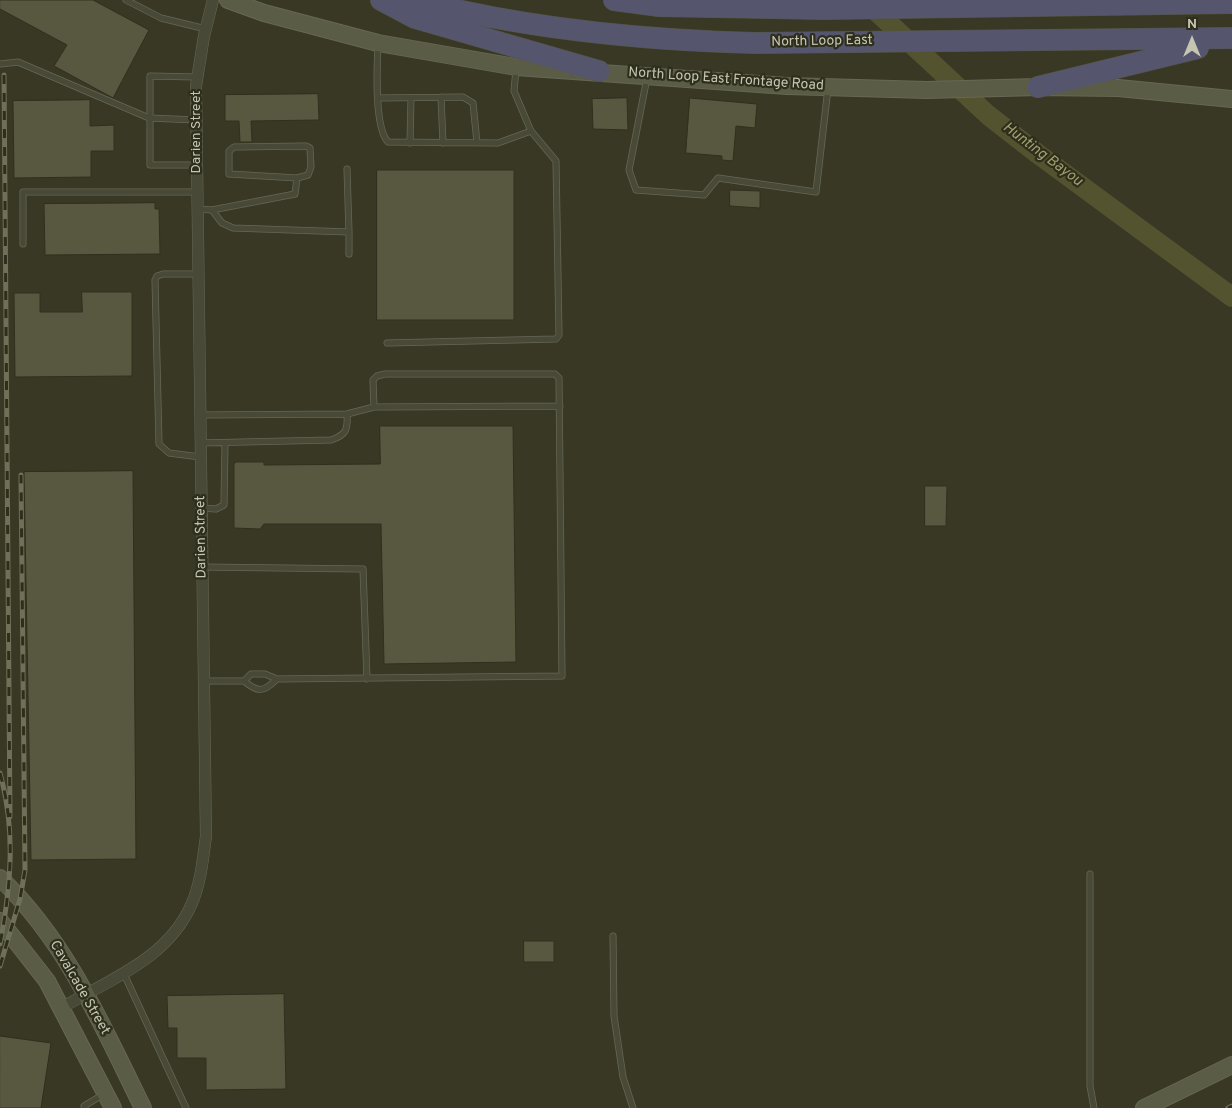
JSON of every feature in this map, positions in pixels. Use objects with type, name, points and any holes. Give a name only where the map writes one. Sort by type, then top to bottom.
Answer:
[{"type":"highway","points":[[381,0],[415,18],[430,23],[599,71]]},
{"type":"highway","name":"North Loop East","points":[[415,0],[496,18],[544,26],[671,40],[756,43],[1232,39]]},
{"type":"highway","points":[[614,0],[659,6],[825,9],[1232,3]]},
{"type":"highway","points":[[1038,87],[1232,39]]},
{"type":"main road","name":"North Loop East Frontage Road","points":[[228,0],[264,13],[378,43],[516,67],[829,87],[927,90],[1038,87],[1118,88],[1232,99]]},
{"type":"main road","name":"Cavalcade Street","points":[[0,878],[32,912],[64,954],[86,993],[143,1108]]},
{"type":"main road","name":"Cavalcade Street","points":[[0,921],[30,956],[63,1007],[114,1108]]},
{"type":"main road","points":[[1144,1108],[1232,1065]]},
{"type":"street","name":"Darien Street","points":[[63,1007],[124,974],[165,944],[181,926],[192,902],[200,876],[206,836],[196,120],[198,77],[213,0]]},
{"type":"lane","points":[[126,0],[161,18],[206,30]]},
{"type":"lane","points":[[378,43],[376,79],[383,137],[388,142],[498,143],[531,131]]},
{"type":"lane","points":[[0,64],[18,62],[149,118],[196,120]]},
{"type":"lane","points":[[387,343],[556,339],[559,335],[556,161],[531,131],[514,91],[516,67]]},
{"type":"lane","points":[[197,165],[150,165],[149,118],[150,76],[198,77]]},
{"type":"lane","points":[[647,76],[628,170],[636,190],[704,195],[718,178],[816,192],[829,87]]},
{"type":"lane","points":[[378,98],[463,96],[473,103],[477,143]]},
{"type":"lane","points":[[441,97],[443,143]]},
{"type":"lane","points":[[410,143],[411,98]]},
{"type":"lane","points":[[306,146],[310,148],[311,167],[308,175],[297,178],[233,176],[229,174],[229,151],[234,147],[306,146]]},
{"type":"lane","points":[[347,169],[349,254]]},
{"type":"lane","points":[[197,209],[212,210],[295,194],[297,178]]},
{"type":"lane","points":[[22,244],[22,192],[197,192]]},
{"type":"lane","points":[[212,210],[222,223],[233,228],[348,232]]},
{"type":"lane","points":[[198,274],[163,274],[157,276],[155,280],[159,444],[168,453],[200,457]]},
{"type":"lane","points":[[244,681],[251,674],[265,674],[277,679],[562,676],[559,378],[555,374],[385,374],[377,376],[373,380],[374,407]]},
{"type":"lane","points":[[200,415],[347,414],[374,407],[560,406]]},
{"type":"lane","points":[[200,444],[331,440],[342,436],[346,431],[347,414]]},
{"type":"lane","points":[[201,508],[216,508],[224,505],[225,443]]},
{"type":"lane","points":[[202,567],[363,569],[367,679]]},
{"type":"lane","points":[[204,681],[244,681],[252,688],[259,690],[267,689],[277,679]]},
{"type":"lane","points":[[1090,874],[1090,1086],[1094,1108]]},
{"type":"lane","points":[[613,936],[614,1016],[624,1077],[633,1108]]},
{"type":"lane","points":[[124,974],[186,1108]]},
{"type":"lane","points":[[85,1108],[84,1106],[106,1093]]},
{"type":"building","points":[[0,0],[93,0],[149,30],[113,98],[54,66],[67,45],[0,9]]},
{"type":"building","points":[[318,94],[319,120],[251,121],[252,142],[240,142],[239,121],[225,121],[225,95]]},
{"type":"building","points":[[627,98],[628,130],[593,129],[592,99]]},
{"type":"building","points":[[690,98],[757,104],[755,128],[736,126],[733,161],[722,160],[722,156],[686,153]]},
{"type":"building","points":[[90,100],[90,126],[114,125],[114,151],[91,151],[91,177],[14,178],[13,101]]},
{"type":"building","points":[[377,170],[514,170],[514,320],[377,320]]},
{"type":"building","points":[[730,190],[760,191],[760,208],[730,206]]},
{"type":"building","points":[[155,203],[155,209],[159,209],[160,254],[45,255],[44,204]]},
{"type":"building","points":[[82,292],[132,292],[132,376],[15,377],[14,293],[40,293],[40,312],[82,312]]},
{"type":"building","points":[[380,426],[513,426],[516,662],[384,664],[381,524],[264,524],[260,529],[234,528],[234,464],[236,462],[264,462],[264,465],[380,464]]},
{"type":"building","points":[[133,471],[136,859],[31,860],[24,472]]},
{"type":"building","points":[[925,486],[947,486],[946,526],[925,526]]},
{"type":"building","points":[[524,941],[554,941],[554,962],[524,962]]},
{"type":"building","points":[[284,994],[286,1089],[206,1090],[206,1058],[177,1058],[177,1028],[168,1028],[167,996]]},
{"type":"building","points":[[0,1036],[51,1043],[41,1108],[0,1108]]},
{"type":"waterway","name":"Hunting Bayou","points":[[865,1],[988,115],[1232,297]]},
{"type":"railway","points":[[4,75],[10,817]]},
{"type":"railway","points":[[0,966],[20,899],[25,870],[21,475]]},
{"type":"railway","points":[[0,773],[5,794],[10,837],[9,880],[0,944]]},
{"type":"railway","points":[[1228,1108],[1232,1106]]}]
